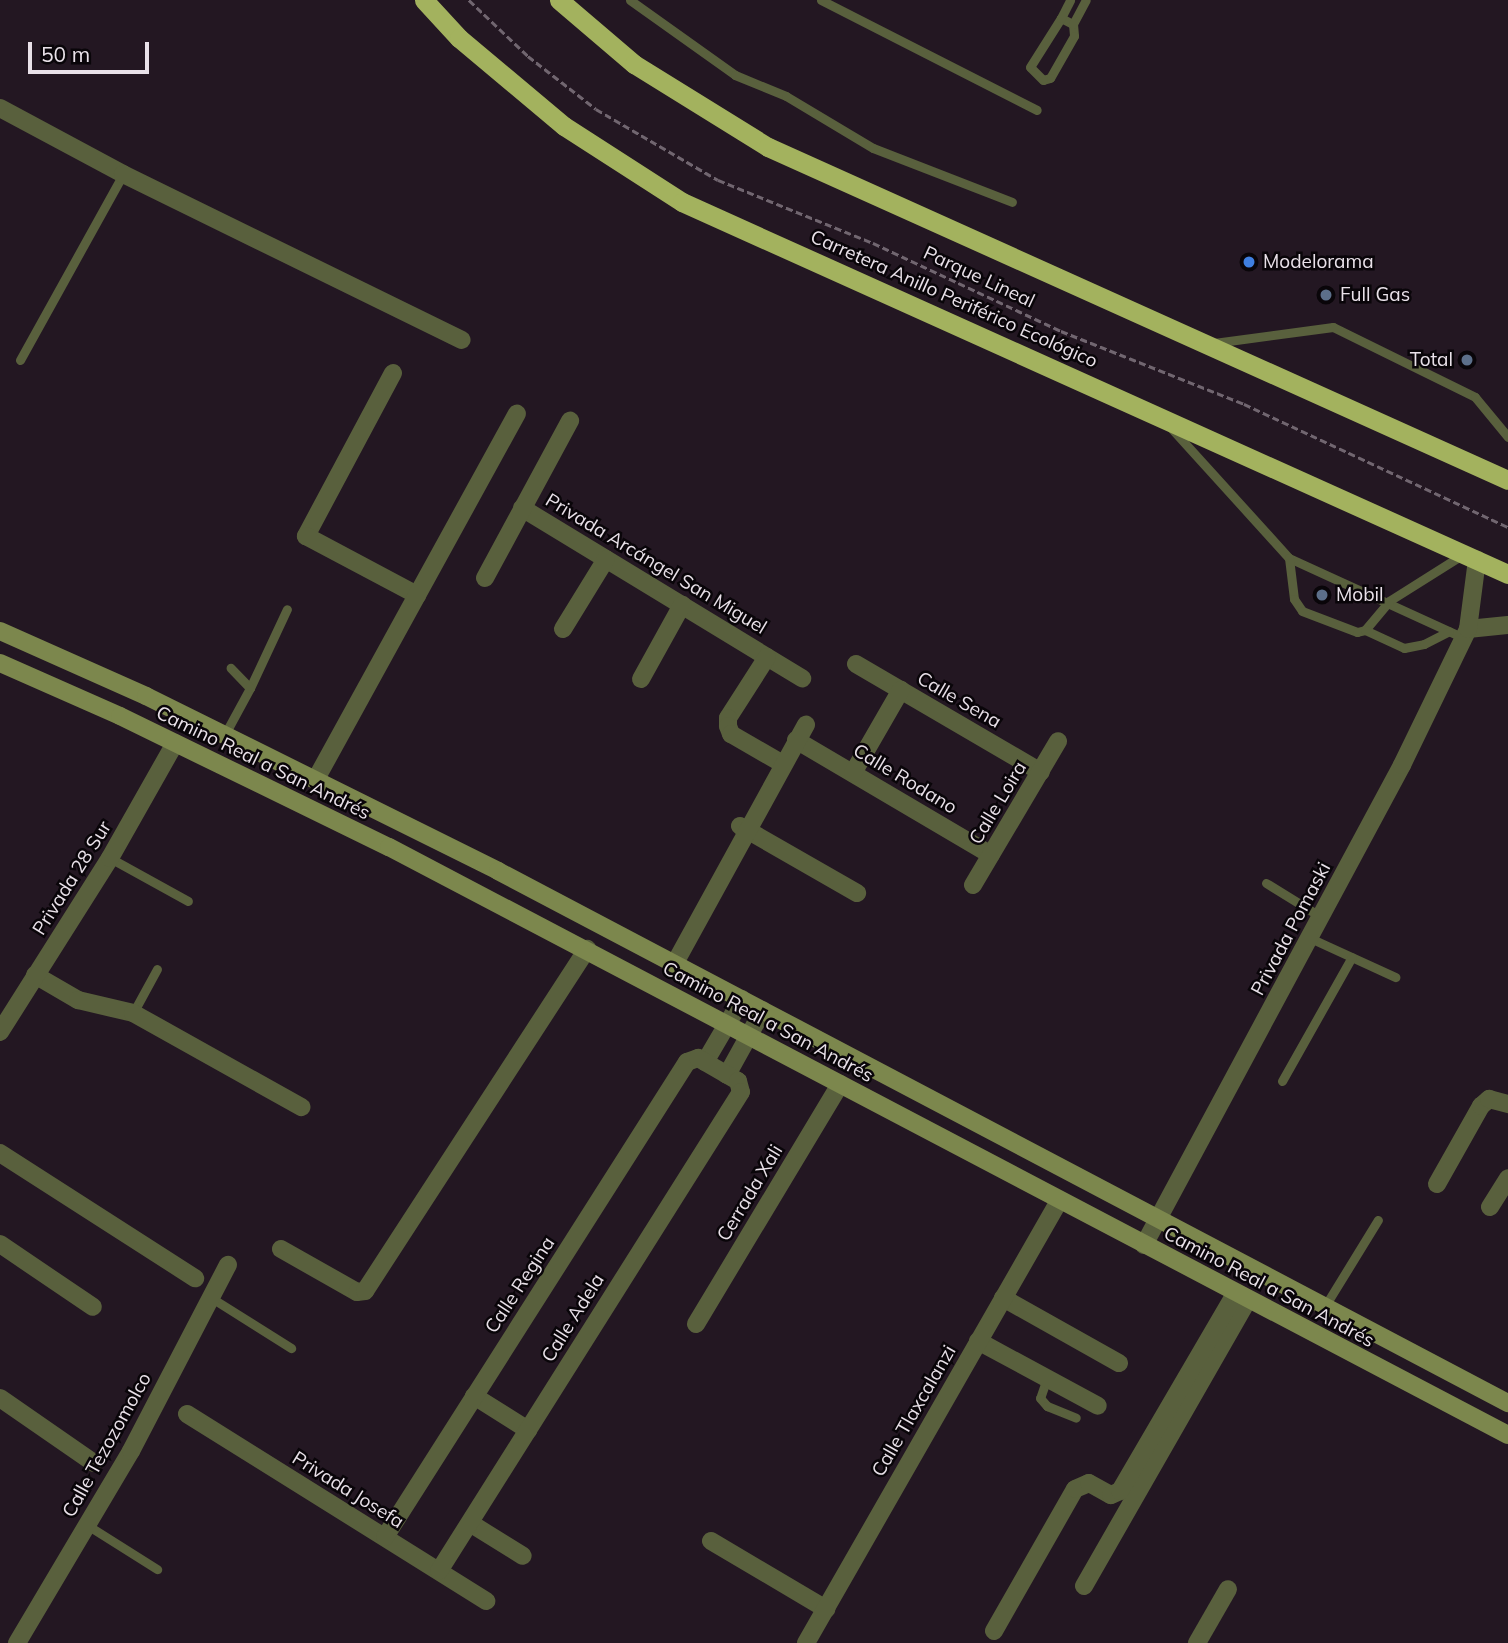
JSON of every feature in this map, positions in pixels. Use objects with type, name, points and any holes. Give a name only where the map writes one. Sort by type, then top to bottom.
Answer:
[{"type":"highway","name":"Carretera Anillo Periférico Ecológico","points":[[424,0],[459,38],[564,126],[682,202],[1508,574]]},
{"type":"highway","points":[[559,0],[634,64],[768,147],[1200,345],[1508,480]]},
{"type":"main road","name":"Camino Real a San Andrés","points":[[0,631],[132,690],[316,779],[670,961],[1508,1403]]},
{"type":"main road","name":"Camino Real a San Andrés","points":[[0,663],[120,716],[587,949],[1059,1201],[1508,1435]]},
{"type":"main road","points":[[120,716],[132,690]]},
{"type":"main road","points":[[1347,1352],[1361,1325]]},
{"type":"street","points":[[0,108],[123,174],[462,340]]},
{"type":"street","points":[[393,373],[306,536],[417,595]]},
{"type":"street","points":[[316,779],[517,414]]},
{"type":"street","points":[[485,578],[570,421]]},
{"type":"street","name":"Privada Arcángel San Miguel","points":[[522,508],[802,678]]},
{"type":"street","name":"Privada Pomaski","points":[[1144,1245],[1161,1219],[1321,917],[1461,633],[1470,557]]},
{"type":"street","points":[[563,629],[606,559]]},
{"type":"street","points":[[641,679],[682,605]]},
{"type":"street","points":[[1461,633],[1508,625]]},
{"type":"street","name":"Privada Arcángel San Miguel","points":[[767,657],[728,718],[728,726],[731,734],[783,764]]},
{"type":"street","name":"Calle Sena","points":[[856,664],[1041,772]]},
{"type":"street","points":[[853,773],[901,690]]},
{"type":"street","name":"Calle Rodano","points":[[783,764],[801,732],[853,773],[991,855]]},
{"type":"street","name":"Calle Loira","points":[[973,885],[1058,741]]},
{"type":"street","name":"Privada 28 Sur","points":[[0,1032],[110,858],[175,743]]},
{"type":"street","points":[[670,961],[743,828],[752,804],[765,794],[783,764]]},
{"type":"street","points":[[743,828],[857,893]]},
{"type":"street","points":[[281,1249],[357,1292],[365,1292],[587,949]]},
{"type":"street","points":[[35,975],[78,1000],[133,1013],[301,1107]]},
{"type":"street","name":"Calle Regina","points":[[385,1537],[474,1396],[742,999]]},
{"type":"street","points":[[699,1060],[727,1075],[763,1010]]},
{"type":"street","name":"Calle Adela","points":[[439,1571],[741,1087],[727,1075]]},
{"type":"street","name":"Cerrada Xali","points":[[696,1324],[840,1084]]},
{"type":"street","points":[[1437,1184],[1481,1106],[1489,1099],[1508,1104]]},
{"type":"street","points":[[0,1153],[195,1278]]},
{"type":"street","points":[[1490,1207],[1508,1178]]},
{"type":"street","name":"Calle Tlaxcalanzi","points":[[806,1643],[1059,1201]]},
{"type":"street","points":[[0,1244],[93,1307]]},
{"type":"street","name":"Calle Tezozomolco","points":[[17,1643],[87,1525],[228,1265]]},
{"type":"street","points":[[1084,1586],[1241,1297]]},
{"type":"street","points":[[994,1631],[1075,1489],[1089,1483],[1111,1495],[1120,1491],[1241,1297]]},
{"type":"street","points":[[1003,1298],[1119,1363]]},
{"type":"street","points":[[978,1341],[1098,1406]]},
{"type":"street","points":[[474,1396],[528,1430]]},
{"type":"street","points":[[0,1398],[94,1463]]},
{"type":"street","name":"Privada Josefa","points":[[187,1415],[486,1601]]},
{"type":"street","points":[[470,1523],[523,1556]]},
{"type":"street","points":[[711,1541],[825,1608]]},
{"type":"street","points":[[1197,1643],[1228,1589]]},
{"type":"lane","points":[[631,0],[735,75],[786,96],[873,148],[1012,202]]},
{"type":"lane","points":[[821,0],[1037,110]]},
{"type":"lane","points":[[1070,0],[1030,67],[1043,80],[1050,78],[1074,36],[1073,24],[1086,0]]},
{"type":"lane","points":[[1060,18],[1073,24]]},
{"type":"lane","points":[[20,360],[123,174]]},
{"type":"lane","points":[[1200,345],[1333,327],[1475,397],[1508,437]]},
{"type":"lane","points":[[1159,415],[1289,558],[1461,633]]},
{"type":"lane","points":[[1289,558],[1294,599],[1302,611],[1357,632],[1365,630],[1389,601],[1470,557]]},
{"type":"lane","points":[[225,734],[287,609]]},
{"type":"lane","points":[[1365,630],[1404,648],[1461,633]]},
{"type":"lane","points":[[231,668],[250,688]]},
{"type":"lane","points":[[110,858],[188,901]]},
{"type":"lane","points":[[1266,883],[1321,917]]},
{"type":"lane","points":[[1310,937],[1395,977]]},
{"type":"lane","points":[[1282,1081],[1352,957]]},
{"type":"lane","points":[[133,1013],[157,969]]},
{"type":"lane","points":[[1325,1306],[1378,1220]]},
{"type":"lane","points":[[210,1297],[290,1348]]},
{"type":"lane","points":[[1047,1378],[1040,1398],[1047,1406],[1076,1419]]},
{"type":"lane","points":[[87,1525],[157,1569]]},
{"type":"path","name":"Parque Lineal","points":[[469,0],[528,55],[596,109],[718,180],[884,248],[1061,331],[1244,404],[1508,527]]},
{"type":"place","name":"Modelorama","points":[[1249,262]]},
{"type":"place","name":"Full Gas","points":[[1326,295]]},
{"type":"place","name":"Total","points":[[1467,360]]},
{"type":"place","name":"Mobil","points":[[1322,595]]}]
